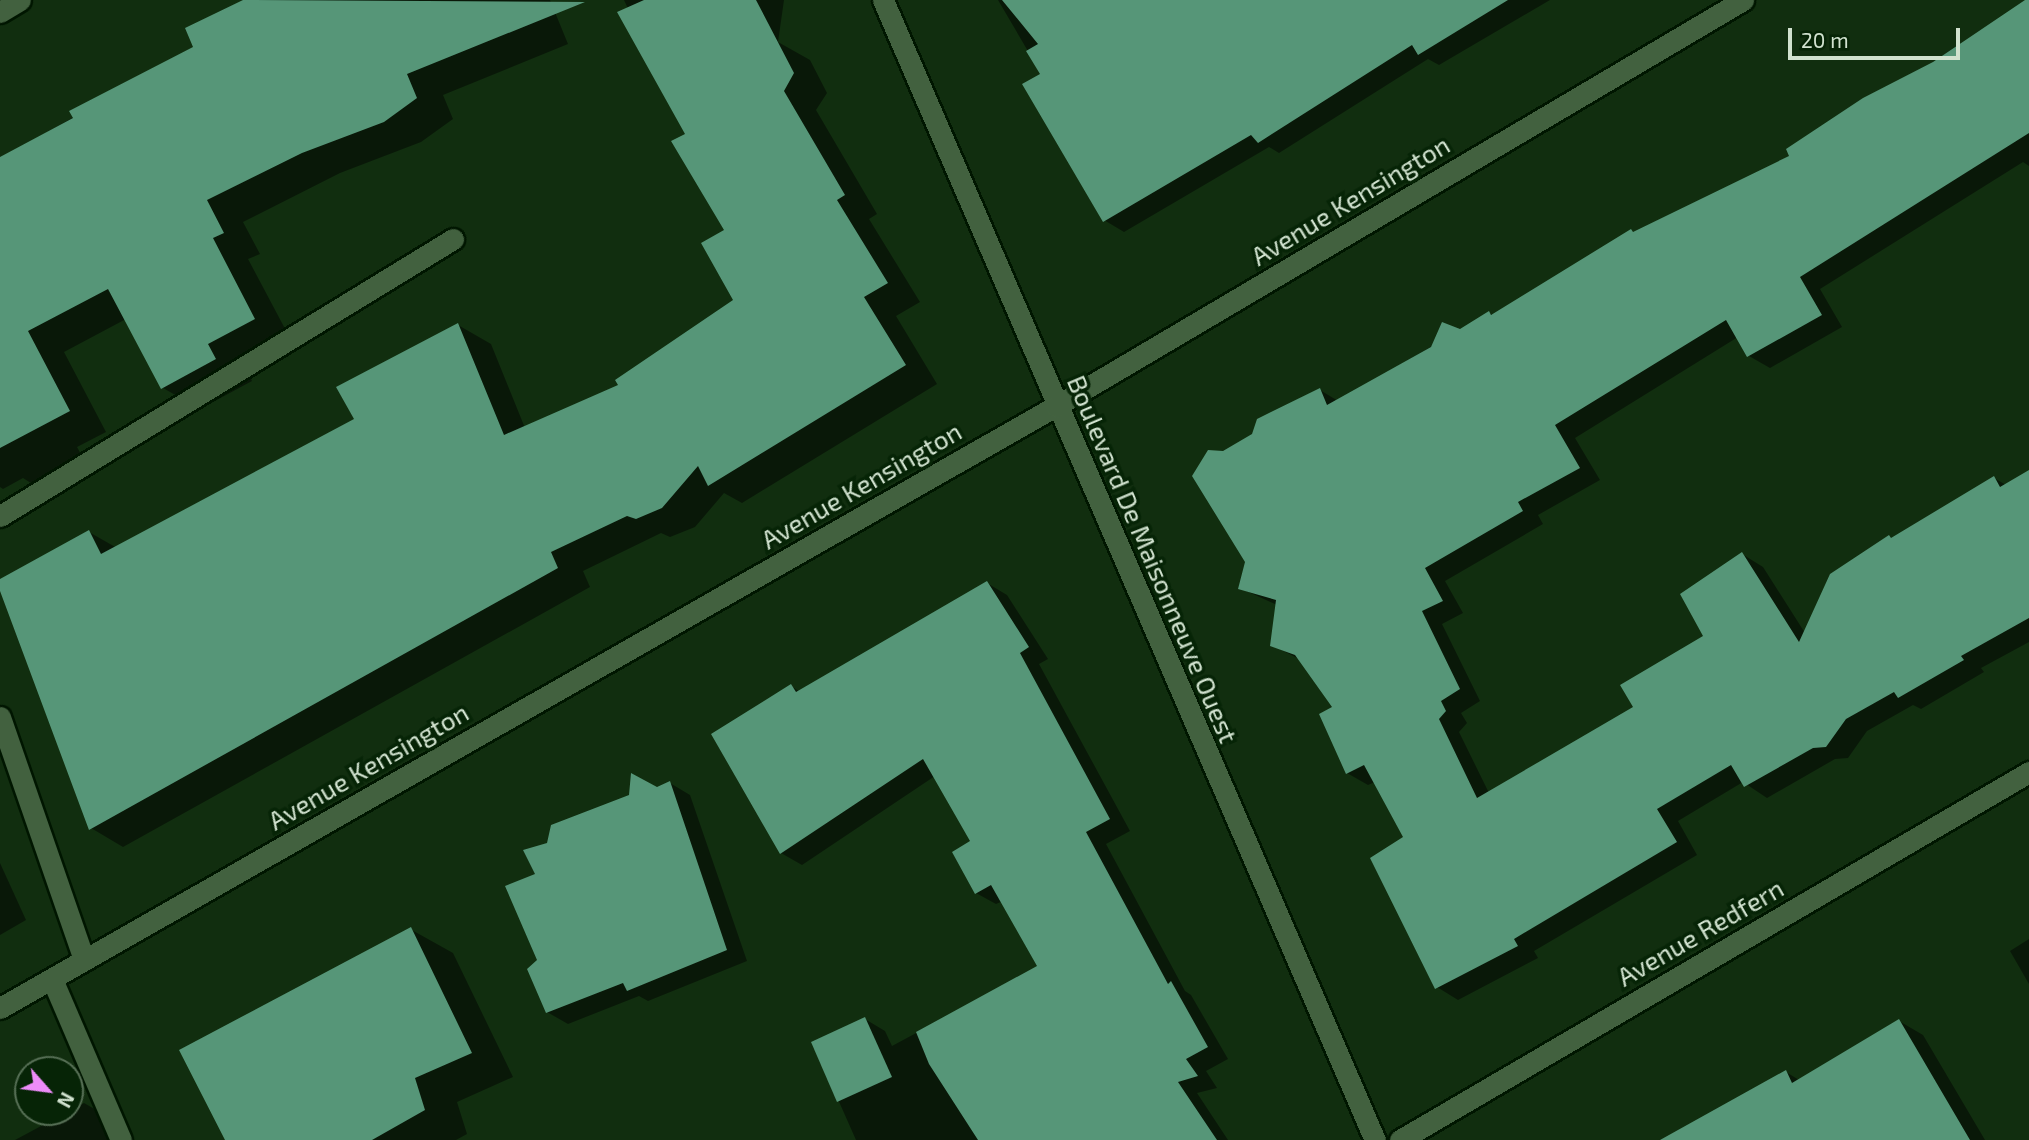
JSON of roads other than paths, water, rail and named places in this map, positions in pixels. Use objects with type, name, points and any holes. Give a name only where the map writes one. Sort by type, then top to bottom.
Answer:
[{"type":"street","points":[[0,12],[20,0]]},
{"type":"street","name":"Boulevard De Maisonneuve Ouest","points":[[883,0],[1375,1140]]},
{"type":"street","name":"Avenue Kensington","points":[[0,1008],[1056,406],[1743,0]]},
{"type":"street","points":[[0,516],[453,239]]},
{"type":"street","points":[[0,718],[84,960]]},
{"type":"street","name":"Avenue Redfern","points":[[1400,1140],[2029,772]]},
{"type":"street","points":[[52,979],[121,1140]]}]
